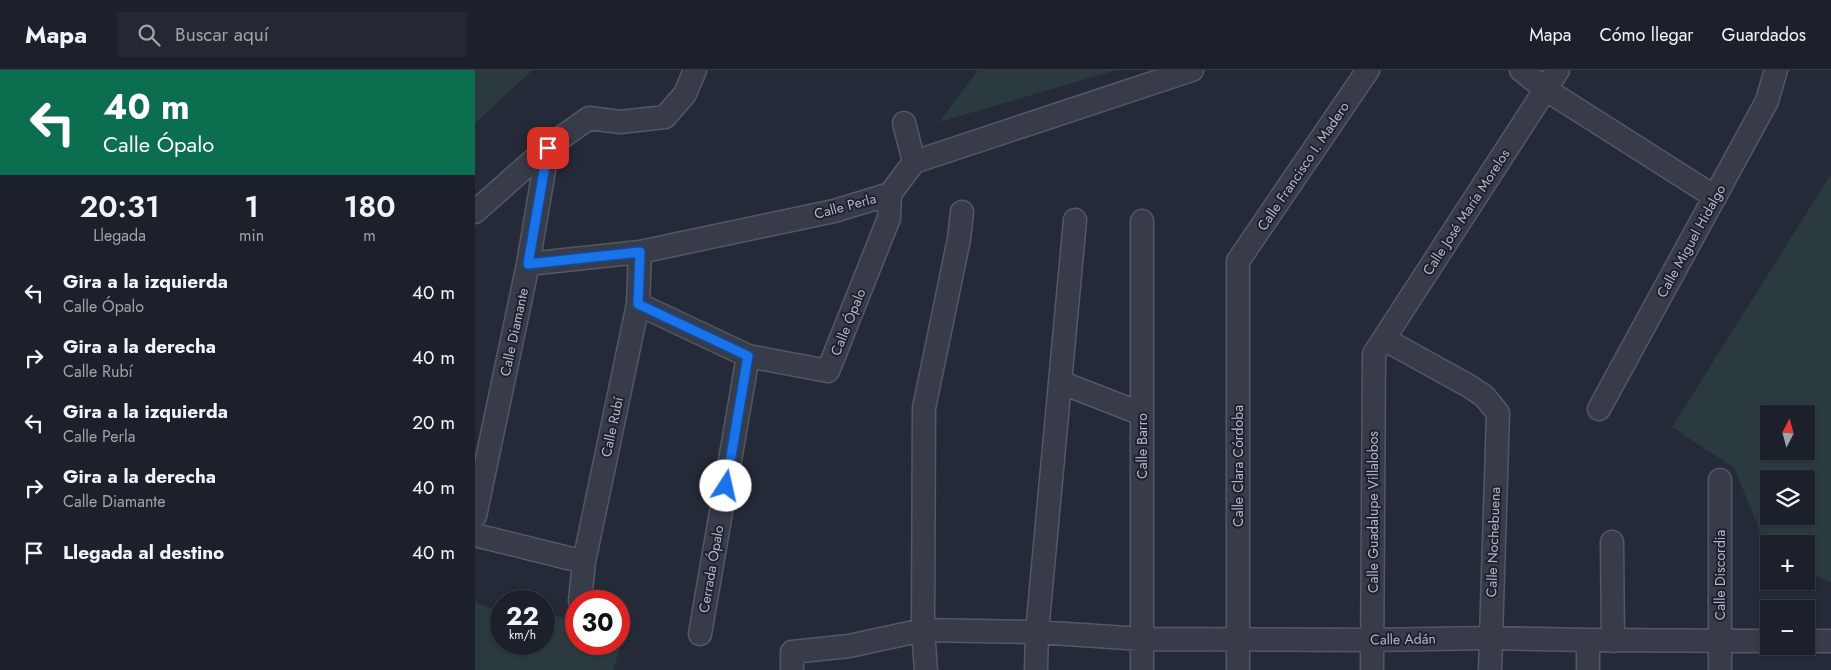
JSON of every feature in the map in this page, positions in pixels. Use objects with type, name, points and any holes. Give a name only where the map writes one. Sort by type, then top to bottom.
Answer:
[{"type":"street","points":[[475,212],[548,148],[589,118],[620,122],[665,117],[685,94],[695,70]]},
{"type":"street","points":[[904,123],[914,162],[1159,74],[1192,70]]},
{"type":"street","name":"Calle Francisco I. Madero","points":[[1238,262],[1367,70]]},
{"type":"street","points":[[1521,70],[1545,89],[1715,197]]},
{"type":"street","name":"Calle José María Morelos","points":[[1379,346],[1559,70]]},
{"type":"street","name":"Calle Miguel Hidalgo","points":[[1599,409],[1767,102],[1776,70]]},
{"type":"street","name":"Calle Diamante","points":[[475,516],[528,264],[548,148]]},
{"type":"street","name":"Calle Perla","points":[[528,264],[640,252],[834,210],[890,194],[914,162]]},
{"type":"street","name":"Calle Ópalo","points":[[638,304],[748,356],[828,371],[889,218],[890,194]]},
{"type":"street","points":[[926,670],[923,630],[924,408],[959,239],[962,212]]},
{"type":"street","points":[[1036,670],[1037,632],[1075,220]]},
{"type":"street","name":"Calle Barro","points":[[1142,221],[1142,670]]},
{"type":"street","name":"Calle Rubí","points":[[581,590],[584,562],[638,304],[640,252]]},
{"type":"street","name":"Calle Clara Córdoba","points":[[1238,262],[1238,670]]},
{"type":"street","name":"Calle Nochebuena","points":[[1379,346],[1469,386],[1484,396],[1498,413],[1490,670]]},
{"type":"street","name":"Calle Guadalupe Villalobos","points":[[1372,670],[1379,346]]},
{"type":"street","name":"Cerrada Ópalo","points":[[700,634],[748,356]]},
{"type":"street","points":[[1060,382],[1142,414]]},
{"type":"street","name":"Calle Discordia","points":[[1720,480],[1720,670]]},
{"type":"street","points":[[475,535],[584,562]]},
{"type":"street","points":[[1612,542],[1613,641]]},
{"type":"street","name":"Calle Adán","points":[[792,670],[792,652],[849,646],[923,630],[1037,632],[1142,639],[1372,640],[1490,638],[1613,641],[1760,641]]},
{"type":"street","points":[[1588,640],[1588,670]]},
{"type":"street","points":[[1815,641],[1831,641]]},
{"type":"shaded area","points":[[475,70],[533,70],[475,123]]},
{"type":"shaded area","points":[[978,70],[1117,70],[939,122]]},
{"type":"shaded area","points":[[1831,174],[1831,582],[1815,576],[1815,535],[1763,535],[1761,533],[1734,468],[1672,427]]},
{"type":"shaded area","points":[[475,602],[490,608],[490,655],[555,655],[555,616],[565,618],[565,655],[618,655],[613,670],[475,670]]},
{"type":"route","points":[[548,148],[528,264],[640,252],[638,304],[748,356],[726,486]]}]
